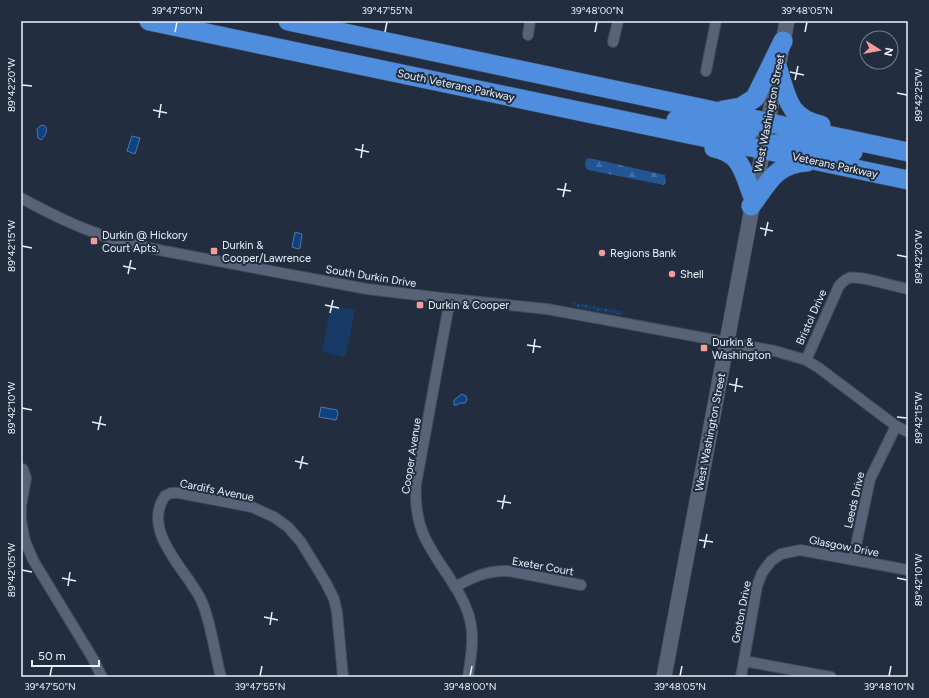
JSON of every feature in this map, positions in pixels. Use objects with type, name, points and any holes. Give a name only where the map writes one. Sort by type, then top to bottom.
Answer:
[{"type":"highway","name":"South Veterans Parkway","points":[[149,21],[762,150]]},
{"type":"highway","points":[[288,21],[908,151]]},
{"type":"highway","points":[[716,111],[741,107],[755,98],[783,41]]},
{"type":"highway","points":[[778,69],[787,101],[794,112],[801,118],[810,123],[890,140],[908,151]]},
{"type":"highway","points":[[502,95],[578,104],[744,130],[757,128],[768,122]]},
{"type":"highway","points":[[605,117],[634,130],[722,149],[728,152],[739,161],[752,202]]},
{"type":"highway","points":[[762,150],[773,144],[786,142],[908,161]]},
{"type":"highway","name":"Veterans Parkway","points":[[762,150],[908,180]]},
{"type":"highway","points":[[752,202],[780,170],[791,164],[817,161]]},
{"type":"street","points":[[528,34],[530,21]]},
{"type":"street","points":[[613,42],[618,21]]},
{"type":"street","points":[[706,71],[716,21]]},
{"type":"street","name":"West Washington Street","points":[[664,677],[787,21]]},
{"type":"street","name":"South Durkin Drive","points":[[21,198],[41,209],[95,233],[142,247],[391,292],[547,309],[775,351],[806,360],[819,368],[896,426],[908,432]]},
{"type":"street","name":"Bristol Drive","points":[[806,360],[844,275],[908,289]]},
{"type":"street","name":"Cooper Avenue","points":[[450,299],[416,484],[416,495],[420,523],[425,538],[455,587],[470,617],[472,645],[468,677]]},
{"type":"street","name":"Leeds Drive","points":[[853,560],[870,479],[896,426]]},
{"type":"street","points":[[25,466],[26,478],[21,506],[21,520],[25,541],[33,560],[92,657],[102,677]]},
{"type":"street","name":"Cardifs Avenue","points":[[221,677],[203,603],[196,590],[175,560],[160,532],[158,520],[159,507],[163,493],[179,494],[252,507],[274,517],[288,527],[301,542],[326,582],[334,598],[337,612],[343,677]]},
{"type":"street","name":"Glasgow Drive","points":[[776,557],[787,552],[800,550],[908,570]]},
{"type":"street","name":"Groton Drive","points":[[740,677],[758,586],[766,566],[776,557]]},
{"type":"street","name":"Exeter Court","points":[[455,587],[476,576],[497,570],[581,585]]},
{"type":"street","points":[[744,661],[831,677]]},
{"type":"shaded area","points":[[43,125],[46,127],[46,130],[41,140],[38,138],[37,129]]},
{"type":"shaded area","points":[[132,136],[140,138],[135,154],[127,151]]},
{"type":"shaded area","points":[[295,232],[302,234],[300,248],[298,249],[292,247]]},
{"type":"shaded area","points":[[571,302],[624,312],[621,315],[573,306]]},
{"type":"shaded area","points":[[331,305],[355,310],[345,357],[322,352]]},
{"type":"shaded area","points":[[462,394],[466,396],[467,400],[465,403],[454,405],[454,400]]},
{"type":"shaded area","points":[[321,407],[337,410],[338,414],[336,420],[319,417]]},
{"type":"green space","points":[[589,158],[665,175],[666,181],[664,185],[588,170],[585,166],[586,159]]},
{"type":"place","name":"Durkin @ Hickory Court Apts.","points":[[94,241]]},
{"type":"place","name":"Durkin & Cooper/Lawrence","points":[[214,251]]},
{"type":"place","name":"Regions Bank","points":[[602,253]]},
{"type":"place","name":"Shell","points":[[672,274]]},
{"type":"place","name":"Durkin & Cooper","points":[[420,305]]},
{"type":"place","name":"Durkin & Washington","points":[[704,348]]}]
